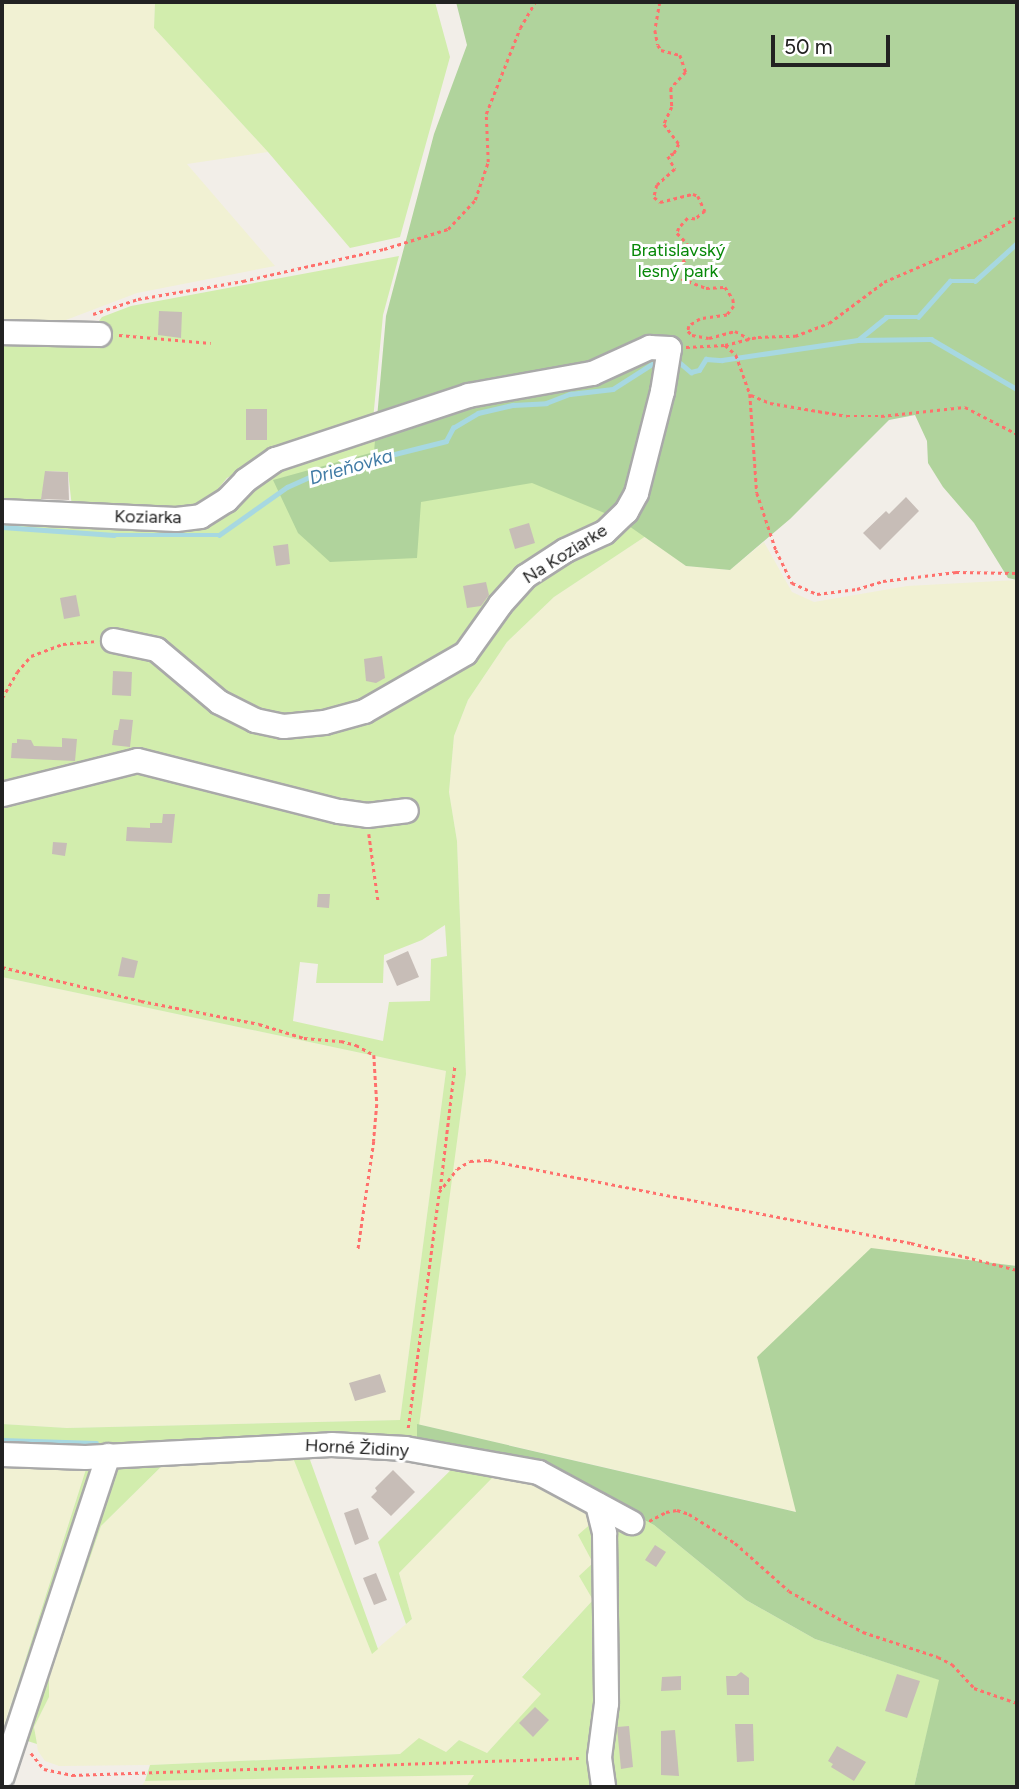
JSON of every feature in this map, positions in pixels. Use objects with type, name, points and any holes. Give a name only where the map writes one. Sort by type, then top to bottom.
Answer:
[{"type":"street","points":[[2,332],[71,331],[99,334]]},
{"type":"street","name":"Koziarka","points":[[2,511],[176,519],[200,516],[226,500],[245,480],[275,459],[468,394],[592,373],[649,348],[669,348]]},
{"type":"street","name":"Na Koziarke","points":[[113,640],[156,649],[219,702],[255,720],[283,726],[341,719],[364,711],[465,653],[525,576],[565,550],[604,532],[626,511],[636,493],[662,391],[669,348]]},
{"type":"street","points":[[2,794],[137,760],[339,811],[367,815],[406,810]]},
{"type":"street","name":"Horné Židiny","points":[[2,1454],[108,1455],[331,1444],[405,1448],[538,1472],[631,1522]]},
{"type":"street","points":[[2,1775],[108,1455]]},
{"type":"street","points":[[597,1504],[604,1533],[606,1690],[599,1757],[603,1787]]},
{"type":"path","points":[[71,331],[106,307],[243,281],[384,249],[448,229],[475,200],[488,162],[486,114],[520,28],[535,2]]},
{"type":"path","points":[[660,2],[655,30],[658,45],[661,50],[680,55],[685,72],[684,77],[674,82],[671,88],[672,107],[664,124],[679,144],[674,154],[668,156],[675,169],[657,185],[654,197],[660,202],[693,194],[698,196],[705,211],[695,219],[688,218],[679,228],[677,233],[687,243],[691,256],[664,276],[675,276],[706,288],[725,287],[733,299],[734,306],[727,315],[700,318],[689,326],[688,331],[692,335],[709,338],[735,331],[750,339]]},
{"type":"path","points":[[669,348],[725,345],[750,339],[795,336],[829,324],[884,282],[978,241],[1017,217]]},
{"type":"path","points":[[99,334],[211,343]]},
{"type":"path","points":[[725,345],[736,355],[750,394],[757,494],[776,550],[792,583],[817,594],[857,589],[883,581],[956,572],[1017,573]]},
{"type":"path","points":[[750,394],[770,403],[847,416],[881,416],[965,407],[1017,434]]},
{"type":"path","points":[[2,698],[17,672],[32,656],[63,644],[113,640]]},
{"type":"path","points":[[367,815],[378,900]]},
{"type":"path","points":[[2,967],[141,1001],[258,1024],[304,1038],[341,1041],[356,1045],[374,1055],[375,1129],[358,1251]]},
{"type":"path","points":[[405,1448],[455,1064]]},
{"type":"path","points":[[439,1192],[457,1169],[470,1161],[488,1160],[911,1243],[1017,1269]]},
{"type":"path","points":[[631,1522],[653,1520],[666,1512],[677,1510],[689,1514],[735,1543],[789,1591],[863,1632],[938,1657],[952,1664],[974,1688],[1017,1703]]},
{"type":"path","points":[[30,1745],[34,1760],[44,1769],[72,1775],[599,1757]]},
{"type":"green space","points":[[2,2],[155,2],[154,28],[268,152],[187,164],[275,266],[137,293],[58,323],[2,324]]},
{"type":"green space","points":[[155,2],[435,2],[450,57],[400,237],[350,248],[268,152],[154,28]]},
{"type":"green space","name":"Bratislavský lesný park","points":[[456,2],[1017,2],[1017,580],[1008,578],[974,523],[943,487],[928,463],[927,441],[915,415],[889,420],[790,519],[730,570],[686,566],[619,519],[532,483],[421,502],[417,558],[330,562],[298,533],[273,480],[374,452],[386,316],[434,134],[467,45]]},
{"type":"green space","points":[[399,256],[383,315],[373,420],[266,458],[227,478],[199,512],[72,507],[68,472],[46,471],[41,500],[35,505],[2,505],[2,341],[98,341],[99,321],[102,317],[131,306]]},
{"type":"green space","points":[[477,404],[615,512],[500,604],[619,519],[646,536],[554,597],[507,642],[468,700],[454,736],[449,792],[457,841],[466,1074],[417,1441],[370,1434],[300,1432],[378,1649],[372,1654],[291,1453],[169,1459],[101,1526],[49,1677],[49,1697],[34,1727],[37,1744],[2,1733],[87,1466],[2,1462],[2,1424],[67,1428],[400,1420],[446,1071],[2,977],[2,520],[137,531],[204,522],[272,468]],"holes":[[[445,925],[447,956],[431,959],[430,1001],[389,1002],[383,1041],[293,1021],[300,962],[318,964],[316,983],[383,983],[384,955],[422,940]]]},
{"type":"green space","points":[[646,536],[686,566],[730,570],[764,542],[792,592],[814,602],[907,586],[1017,580],[1017,1266],[871,1249],[797,1512],[417,1424],[466,1074],[457,841],[449,792],[454,736],[468,700],[507,642],[554,597]]},
{"type":"green space","points":[[2,977],[446,1071],[400,1420],[67,1428],[2,1424]]},
{"type":"green space","points":[[871,1248],[1017,1266],[1017,1787],[914,1787],[939,1680],[815,1639],[746,1600],[654,1525],[603,1499],[417,1441],[417,1424],[796,1512],[757,1357]]},
{"type":"green space","points":[[469,1452],[603,1499],[654,1525],[746,1600],[815,1639],[940,1680],[914,1787],[466,1787],[474,1775],[145,1781],[150,1765],[400,1754],[419,1738],[446,1752],[459,1740],[487,1753],[541,1694],[522,1677],[593,1600],[579,1576],[593,1563],[578,1535],[594,1521],[591,1510],[534,1478],[498,1472],[399,1573],[412,1619],[406,1624],[378,1542]]},
{"type":"green space","points":[[291,1453],[372,1653],[412,1619],[399,1573],[498,1472],[534,1478],[591,1510],[593,1600],[522,1676],[542,1694],[486,1754],[459,1740],[446,1752],[419,1739],[400,1754],[150,1765],[59,1766],[45,1761],[38,1751],[34,1727],[49,1697],[49,1677],[101,1526],[169,1459]]},
{"type":"green space","points":[[2,1462],[87,1466],[2,1731]]},
{"type":"green space","points":[[475,1775],[466,1787],[141,1787],[145,1781]]},
{"type":"building","points":[[159,311],[182,312],[181,338],[158,335]]},
{"type":"building","points":[[246,409],[267,409],[267,440],[246,440]]},
{"type":"building","points":[[45,471],[68,472],[69,500],[41,499]]},
{"type":"building","points":[[906,497],[919,511],[880,550],[863,533],[886,511],[889,514]]},
{"type":"building","points":[[529,523],[535,543],[515,549],[509,529]]},
{"type":"building","points":[[288,544],[290,564],[276,566],[273,546]]},
{"type":"building","points":[[486,582],[489,595],[481,606],[467,608],[463,586]]},
{"type":"building","points":[[76,595],[80,616],[64,619],[60,598]]},
{"type":"building","points":[[382,656],[385,678],[376,683],[366,681],[364,659]]},
{"type":"building","points":[[113,671],[132,672],[131,696],[112,695]]},
{"type":"building","points":[[120,719],[133,720],[130,747],[112,745],[114,730],[118,730]]},
{"type":"building","points":[[62,738],[77,739],[75,761],[11,758],[12,743],[17,743],[17,739],[31,740],[34,746],[62,747]]},
{"type":"building","points":[[163,814],[175,814],[172,843],[126,841],[127,827],[150,828],[150,823],[162,823]]},
{"type":"building","points":[[53,842],[67,843],[65,856],[52,854]]},
{"type":"building","points":[[318,894],[330,894],[329,908],[317,907]]},
{"type":"building","points":[[408,951],[419,977],[397,986],[386,961]]},
{"type":"building","points":[[122,957],[138,961],[134,978],[118,976]]},
{"type":"building","points":[[380,1374],[386,1392],[355,1401],[349,1383]]},
{"type":"building","points":[[393,1470],[415,1492],[391,1516],[371,1497],[377,1491],[375,1488]]},
{"type":"building","points":[[358,1508],[369,1539],[355,1545],[344,1513]]},
{"type":"building","points":[[655,1545],[666,1552],[656,1567],[645,1560]]},
{"type":"building","points":[[376,1573],[387,1600],[374,1605],[363,1578]]},
{"type":"building","points":[[741,1672],[749,1678],[749,1695],[727,1695],[726,1676],[736,1676]]},
{"type":"building","points":[[897,1674],[920,1681],[907,1718],[885,1711]]},
{"type":"building","points":[[681,1676],[681,1690],[661,1691],[662,1677]]},
{"type":"building","points":[[535,1707],[549,1720],[533,1737],[519,1723]]},
{"type":"building","points":[[735,1724],[753,1724],[754,1761],[737,1762]]},
{"type":"building","points":[[629,1726],[633,1767],[621,1769],[617,1727]]},
{"type":"building","points":[[675,1730],[679,1776],[661,1775],[661,1731]]},
{"type":"building","points":[[837,1746],[866,1762],[854,1781],[831,1767],[833,1764],[828,1761]]},
{"type":"waterway","name":"Drieňovka","points":[[679,362],[691,372],[699,370],[706,359],[722,360],[858,340],[886,317],[918,317],[950,281],[975,281],[1017,243]]},
{"type":"waterway","points":[[858,340],[931,339],[1017,389]]},
{"type":"waterway","name":"Drieňovka","points":[[2,527],[114,535],[219,535],[287,487],[319,473],[446,441],[453,428],[478,413],[513,405],[546,403],[570,394],[613,389],[652,364]]},
{"type":"waterway","points":[[2,1440],[96,1443]]}]
